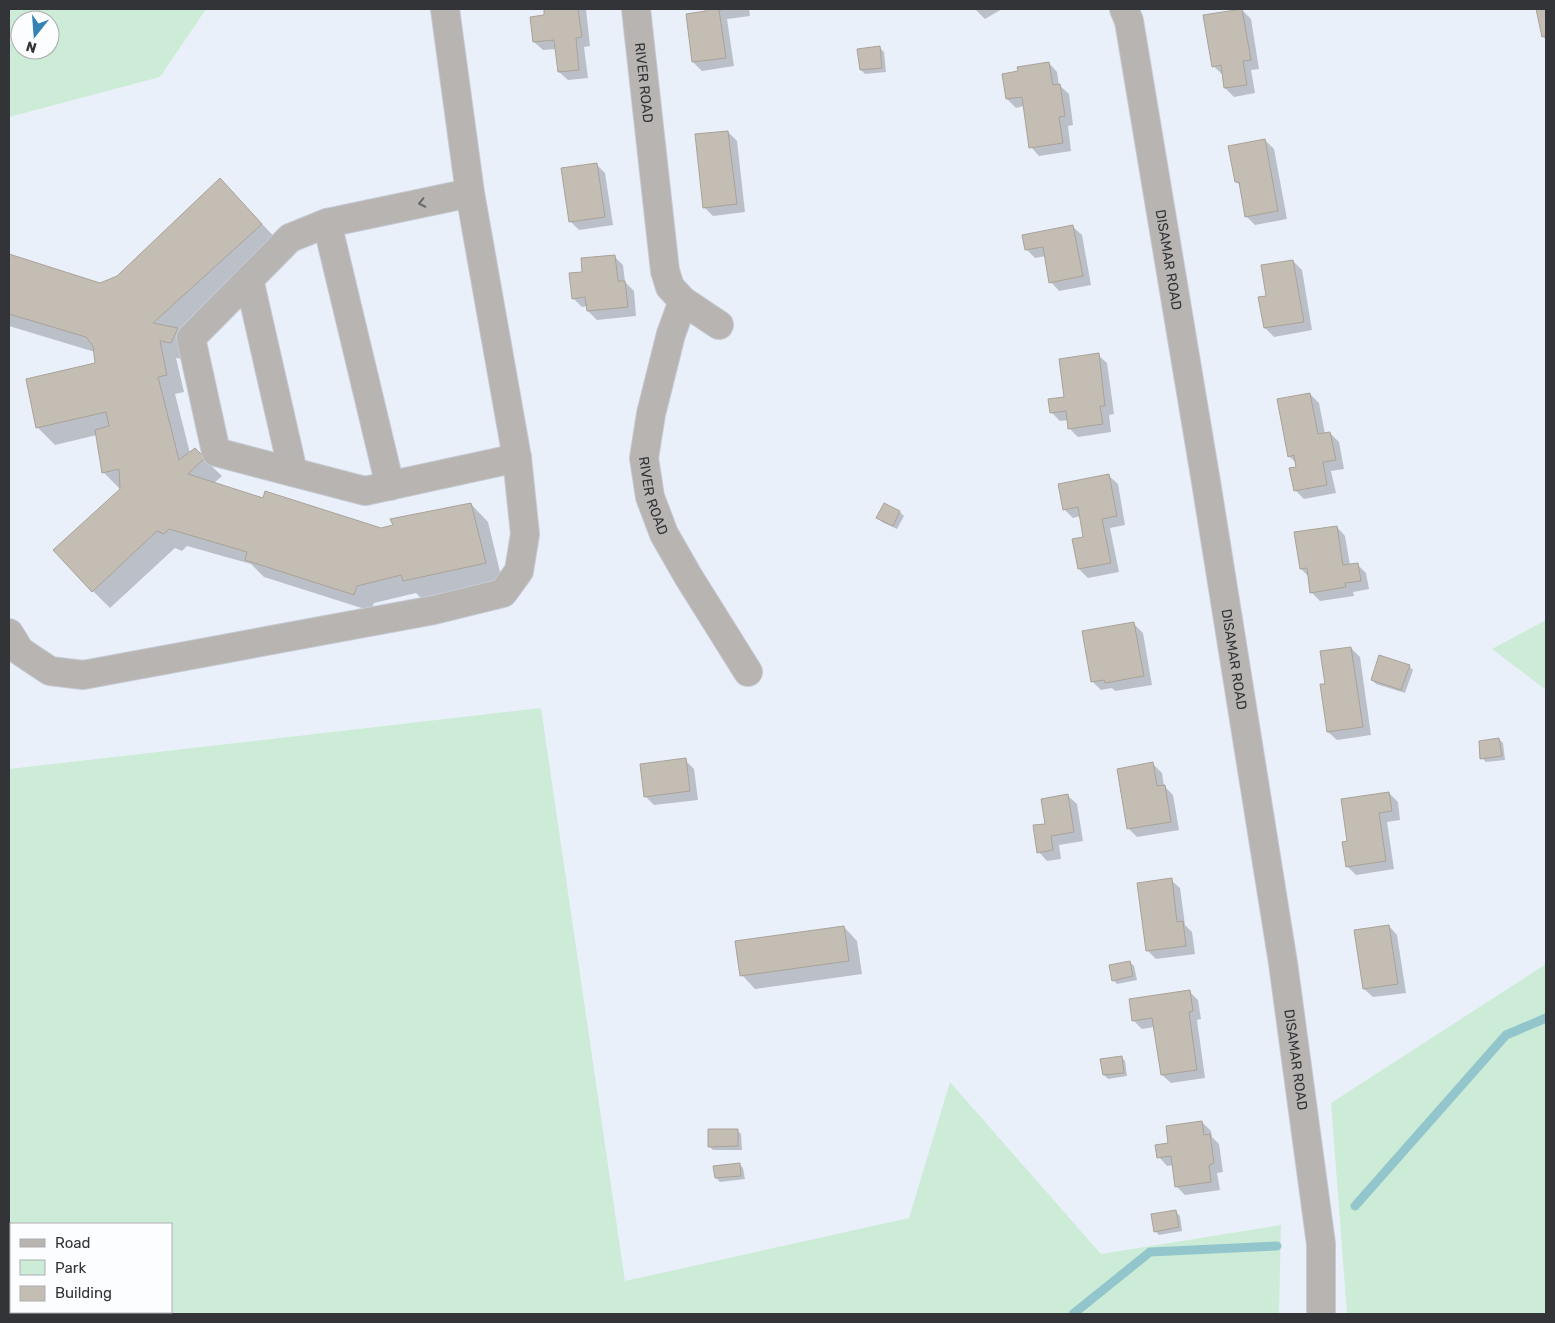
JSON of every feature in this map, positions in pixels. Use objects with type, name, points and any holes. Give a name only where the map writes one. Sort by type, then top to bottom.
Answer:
[{"type":"street","points":[[9,634],[20,651],[50,671],[83,676],[434,610],[503,593],[519,571],[525,534],[517,458],[470,193],[445,9]]},
{"type":"street","name":"RIVER ROAD","points":[[636,9],[665,271],[670,286],[682,301],[719,325]]},
{"type":"street","name":"DISAMAR ROAD","points":[[1124,9],[1129,21],[1205,472],[1282,963],[1321,1244],[1321,1314]]},
{"type":"street","points":[[470,193],[327,223],[290,238],[191,338],[216,452],[365,491],[517,458]]},
{"type":"street","points":[[327,223],[390,486]]},
{"type":"street","points":[[249,279],[293,472]]},
{"type":"street","name":"RIVER ROAD","points":[[682,301],[671,334],[651,414],[644,458],[650,497],[664,534],[748,672]]},
{"type":"green space","points":[[9,9],[206,9],[160,77],[9,117]]},
{"type":"green space","points":[[1546,620],[1546,690],[1492,649]]},
{"type":"green space","points":[[541,708],[625,1281],[909,1218],[950,1082],[1101,1254],[1281,1225],[1279,1314],[9,1314],[9,769]]},
{"type":"green space","points":[[1546,964],[1546,1314],[1347,1314],[1331,1103]]},
{"type":"building","points":[[544,9],[578,9],[582,37],[576,38],[579,70],[558,72],[554,40],[533,42],[530,17],[544,15]]},
{"type":"building","points":[[705,9],[730,9],[719,10],[726,58],[692,62],[686,14],[706,11]]},
{"type":"building","points":[[1242,9],[1251,60],[1243,61],[1247,85],[1224,88],[1221,65],[1212,67],[1203,15]]},
{"type":"building","points":[[1536,9],[1546,9],[1546,36],[1542,37]]},
{"type":"building","points":[[880,46],[882,68],[860,70],[857,49]]},
{"type":"building","points":[[1049,62],[1053,85],[1060,84],[1065,116],[1059,117],[1063,143],[1029,148],[1022,97],[1006,99],[1002,74],[1018,71],[1017,67]]},
{"type":"building","points":[[728,131],[737,204],[703,208],[695,134]]},
{"type":"building","points":[[1265,139],[1278,211],[1245,217],[1239,182],[1235,182],[1228,146]]},
{"type":"building","points":[[597,163],[605,217],[569,222],[561,168]]},
{"type":"building","points":[[220,178],[262,224],[153,323],[178,328],[171,343],[160,341],[167,375],[158,377],[179,460],[195,448],[205,458],[188,474],[263,498],[265,491],[381,528],[393,525],[390,519],[471,503],[486,563],[403,581],[401,575],[357,586],[354,595],[245,560],[247,552],[169,529],[164,534],[157,531],[92,592],[53,550],[120,489],[119,469],[102,473],[95,430],[109,426],[106,412],[36,428],[26,379],[95,363],[93,346],[86,337],[9,314],[9,254],[100,283],[117,276]]},
{"type":"building","points":[[1073,225],[1083,276],[1049,283],[1043,247],[1025,250],[1022,235]]},
{"type":"building","points":[[615,255],[618,281],[625,281],[628,307],[587,311],[585,297],[572,299],[569,273],[582,272],[581,258]]},
{"type":"building","points":[[1293,260],[1304,322],[1264,328],[1258,297],[1266,296],[1261,265]]},
{"type":"building","points":[[1099,353],[1105,406],[1100,406],[1103,424],[1068,429],[1066,411],[1050,413],[1048,399],[1064,397],[1059,359]]},
{"type":"building","points":[[1310,393],[1318,434],[1330,432],[1336,460],[1323,462],[1327,485],[1294,491],[1289,468],[1296,467],[1294,455],[1288,457],[1277,399]]},
{"type":"building","points":[[1109,474],[1117,516],[1102,519],[1111,563],[1078,569],[1072,539],[1083,537],[1078,507],[1063,510],[1058,484]]},
{"type":"building","points":[[884,503],[900,511],[893,526],[876,518]]},
{"type":"building","points":[[1337,526],[1343,565],[1358,563],[1361,581],[1345,583],[1346,587],[1310,593],[1307,568],[1300,569],[1294,532]]},
{"type":"building","points":[[1134,622],[1144,676],[1105,683],[1104,680],[1091,682],[1082,631]]},
{"type":"building","points":[[1351,647],[1363,727],[1327,732],[1320,684],[1325,684],[1320,651]]},
{"type":"building","points":[[1379,655],[1410,665],[1401,690],[1371,680]]},
{"type":"building","points":[[1499,738],[1502,756],[1480,759],[1479,741]]},
{"type":"building","points":[[686,758],[690,791],[644,797],[640,764]]},
{"type":"building","points":[[1153,762],[1157,786],[1165,785],[1171,822],[1127,829],[1117,769]]},
{"type":"building","points":[[1389,792],[1392,811],[1379,813],[1386,861],[1346,867],[1342,842],[1347,841],[1341,799]]},
{"type":"building","points":[[1068,794],[1074,832],[1051,836],[1053,850],[1037,853],[1033,825],[1045,824],[1041,799]]},
{"type":"building","points":[[1172,878],[1177,922],[1183,921],[1186,946],[1146,951],[1137,883]]},
{"type":"building","points":[[1389,925],[1398,984],[1363,989],[1354,930]]},
{"type":"building","points":[[844,926],[849,961],[740,976],[735,941]]},
{"type":"building","points":[[1130,961],[1133,976],[1112,981],[1109,965]]},
{"type":"building","points":[[1190,990],[1193,1011],[1189,1012],[1197,1070],[1161,1075],[1152,1018],[1132,1021],[1129,999]]},
{"type":"building","points":[[1122,1056],[1124,1073],[1103,1075],[1100,1059]]},
{"type":"building","points":[[1202,1121],[1204,1135],[1210,1134],[1214,1163],[1209,1165],[1211,1182],[1175,1187],[1171,1156],[1157,1158],[1155,1145],[1168,1143],[1166,1126]]},
{"type":"building","points":[[708,1129],[738,1129],[738,1146],[708,1147]]},
{"type":"building","points":[[740,1163],[741,1176],[715,1178],[713,1166]]},
{"type":"building","points":[[1176,1210],[1179,1227],[1154,1232],[1151,1214]]},
{"type":"waterway","points":[[1355,1206],[1506,1035],[1546,1018]]},
{"type":"waterway","points":[[1073,1314],[1150,1252],[1277,1246]]}]
